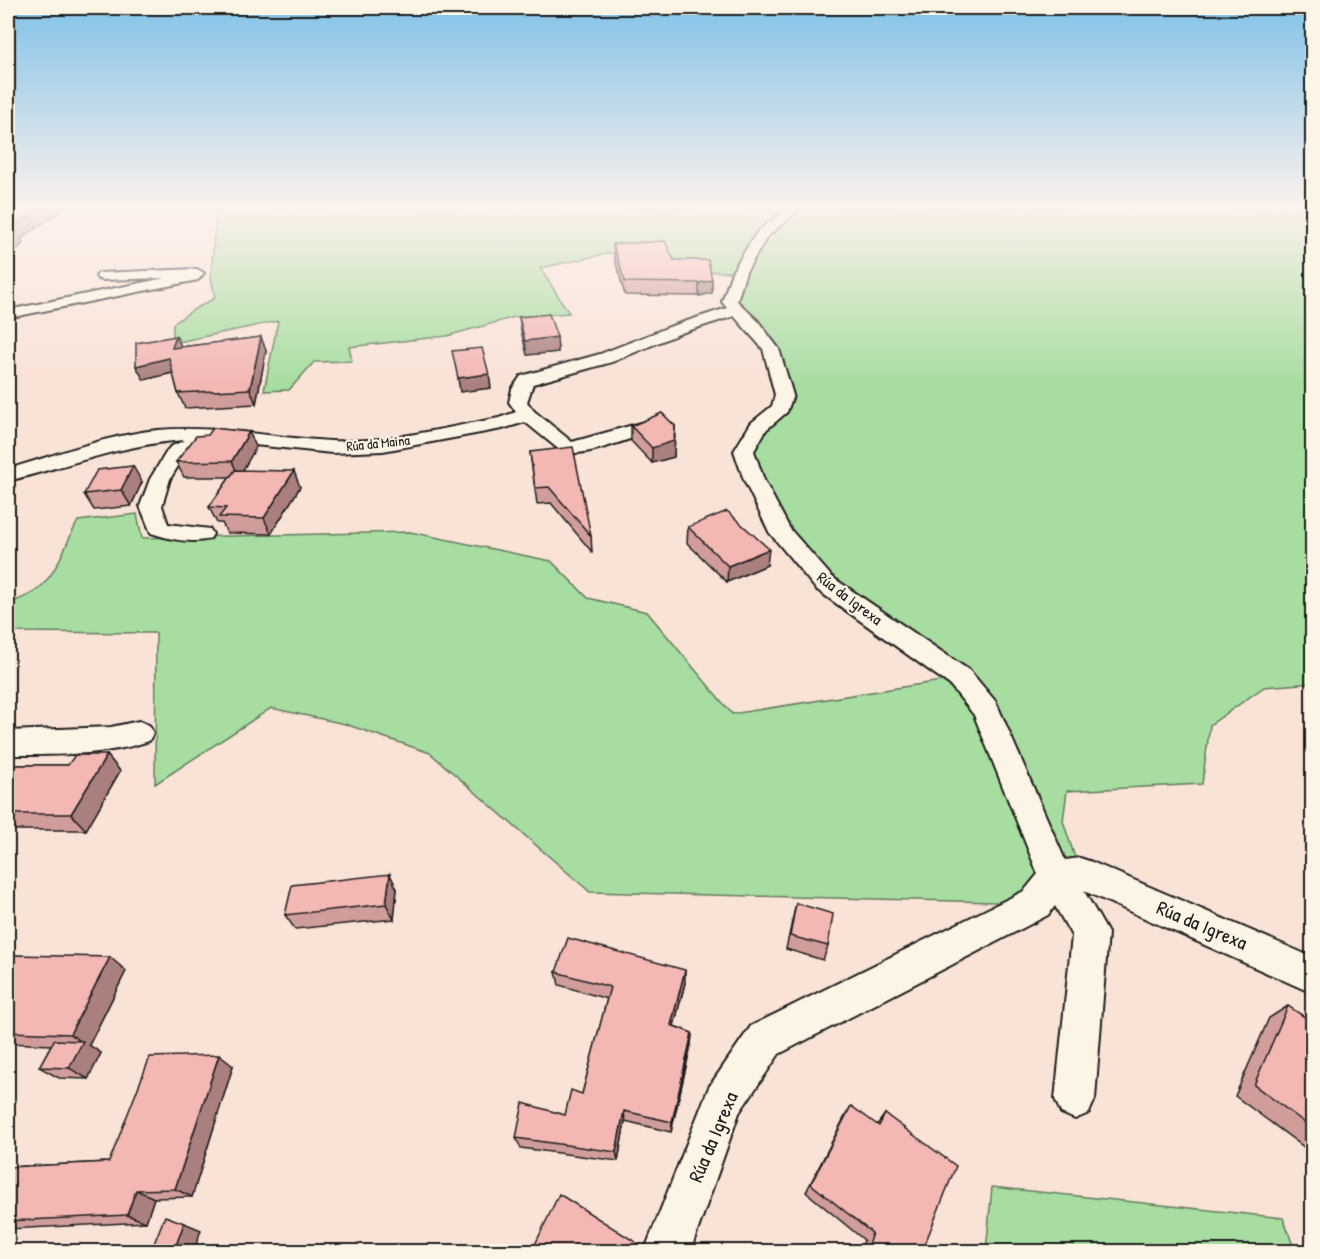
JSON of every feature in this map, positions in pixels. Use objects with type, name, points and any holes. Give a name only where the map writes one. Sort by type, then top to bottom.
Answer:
[{"type":"street","points":[[644,428],[588,445],[569,448],[554,438],[539,421],[527,415],[518,402],[521,389],[527,381],[606,358],[675,330],[736,310],[729,302],[742,268]]},
{"type":"street","points":[[8,314],[193,277],[197,273],[103,276]]},
{"type":"street","name":"Rúa da Igrexa","points":[[736,310],[752,324],[771,350],[784,395],[781,408],[759,427],[744,450],[754,480],[780,532],[824,583],[960,678],[986,710],[1056,877],[1090,933],[1075,1099]]},
{"type":"street","name":"Rúa da Maina","points":[[8,475],[119,443],[186,434],[227,434],[332,447],[383,445],[502,423],[527,415]]},
{"type":"street","name":"Rúa da Maina","points":[[202,534],[171,532],[159,528],[151,506],[160,479],[177,451],[187,445],[216,441],[227,434]]},
{"type":"street","points":[[8,743],[111,739],[139,733]]},
{"type":"street","name":"Rúa da Igrexa","points":[[668,1251],[723,1101],[765,1040],[1036,903],[1056,877],[1080,873],[1312,975]]},
{"type":"green space","points":[[212,268],[541,268],[569,313],[515,317],[447,336],[349,347],[352,361],[314,362],[289,390],[264,391],[278,321],[173,343],[173,324],[215,298]]},
{"type":"green space","points":[[673,268],[1312,268],[1312,683],[1264,687],[1210,725],[1202,784],[1067,791],[1063,821],[1080,873],[1036,903],[590,892],[430,753],[345,724],[271,708],[155,784],[156,633],[8,632],[8,604],[34,592],[44,583],[56,567],[78,521],[137,514],[142,538],[410,532],[551,561],[588,598],[647,612],[732,714],[960,678],[824,583],[780,532],[744,451],[781,408],[771,349],[729,302],[739,272],[674,271]]},
{"type":"green space","points":[[992,1187],[1283,1218],[1295,1251],[986,1251]]},
{"type":"building","points":[[621,268],[710,268],[712,280],[699,283],[625,282]]},
{"type":"building","points":[[549,314],[557,337],[525,341],[519,317]]},
{"type":"building","points":[[176,336],[172,348],[261,337],[250,389],[178,393],[169,358],[136,366],[136,343]]},
{"type":"building","points":[[482,348],[489,374],[458,378],[452,351]]},
{"type":"building","points":[[662,413],[675,426],[674,441],[652,448],[631,426]]},
{"type":"building","points":[[213,428],[249,432],[232,461],[176,462],[196,436],[208,435]]},
{"type":"building","points":[[573,447],[591,536],[549,487],[535,488],[530,452]]},
{"type":"building","points":[[133,466],[121,490],[84,494],[97,470]]},
{"type":"building","points":[[235,470],[294,471],[264,518],[219,517],[226,508],[209,507]]},
{"type":"building","points":[[727,511],[769,549],[728,566],[688,527]]},
{"type":"building","points":[[75,755],[107,755],[71,814],[8,814],[8,765],[68,765]]},
{"type":"building","points":[[390,874],[386,904],[285,915],[292,885]]},
{"type":"building","points":[[796,903],[833,914],[828,946],[790,936]]},
{"type":"building","points":[[568,938],[685,970],[671,1025],[692,1033],[672,1122],[624,1111],[616,1152],[516,1138],[523,1103],[565,1115],[571,1090],[582,1094],[610,987],[556,972]]},
{"type":"building","points":[[14,955],[110,957],[70,1034],[8,1032],[8,965]]},
{"type":"building","points":[[1288,1006],[1312,1022],[1312,1128],[1254,1085]]},
{"type":"building","points":[[54,1040],[83,1041],[69,1068],[39,1067]]},
{"type":"building","points":[[219,1055],[175,1189],[136,1190],[127,1215],[8,1221],[8,1167],[109,1162],[150,1057]]},
{"type":"building","points":[[851,1106],[879,1126],[885,1114],[956,1166],[922,1251],[866,1251],[872,1233],[811,1184]]},
{"type":"building","points":[[559,1194],[645,1248],[644,1251],[532,1251]]},
{"type":"building","points":[[165,1216],[184,1223],[174,1251],[151,1251]]}]
